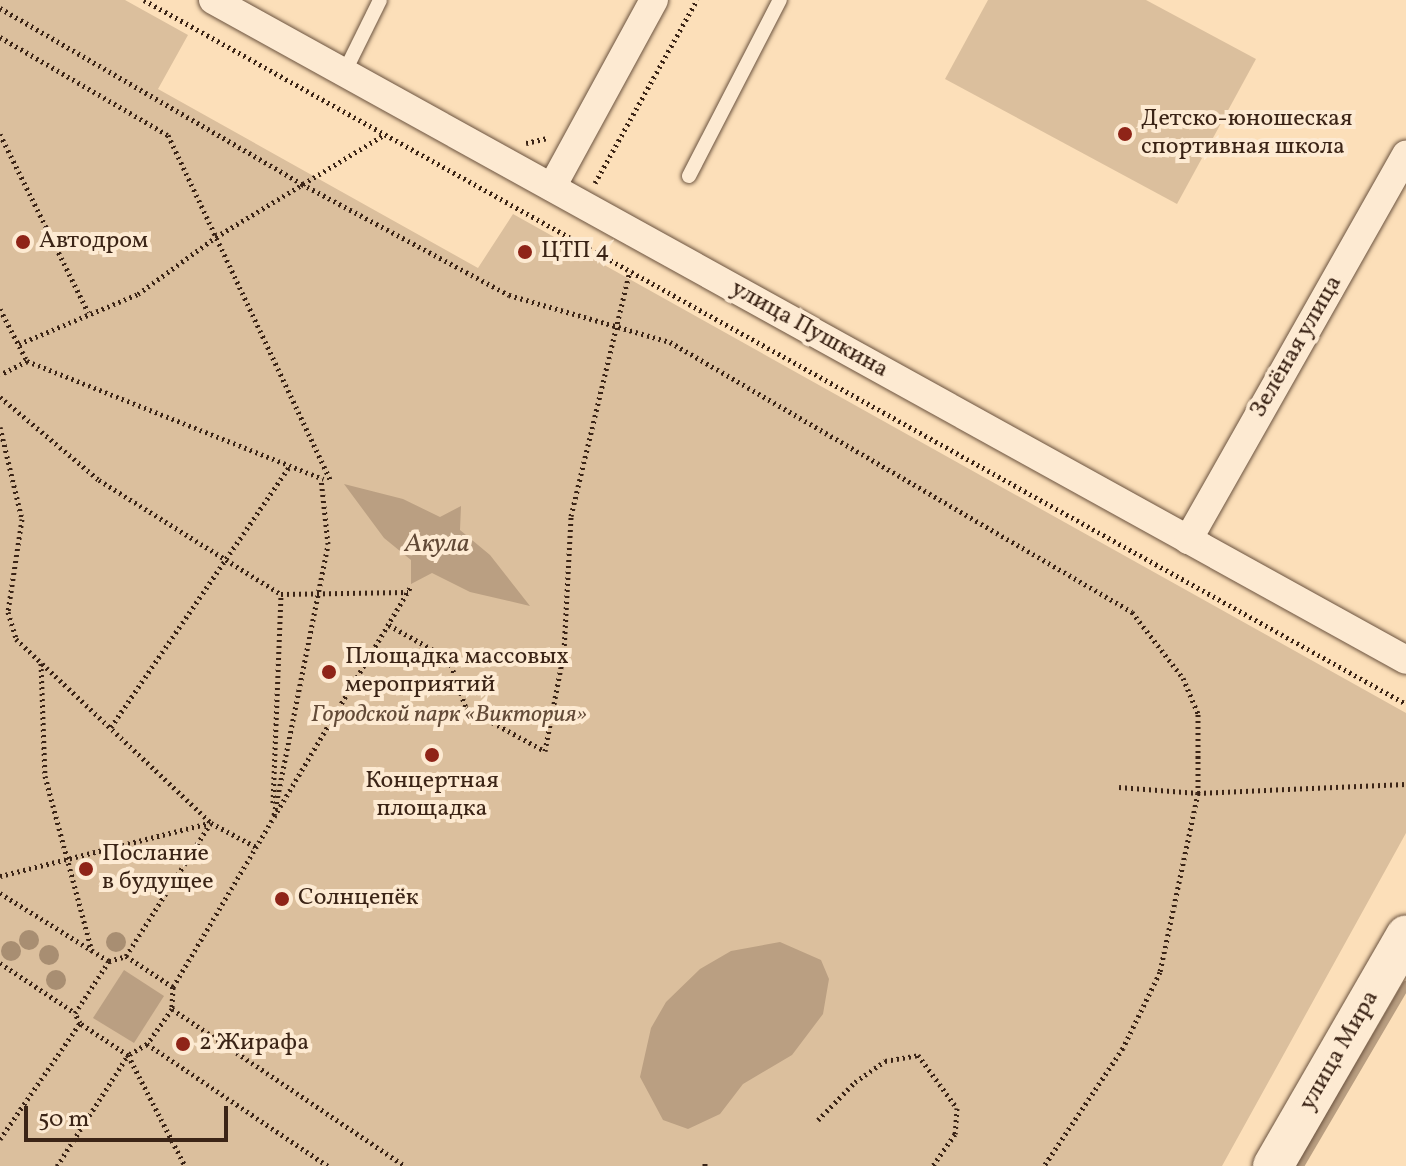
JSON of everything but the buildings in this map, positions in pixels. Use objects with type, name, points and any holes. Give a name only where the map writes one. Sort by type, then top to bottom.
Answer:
[{"type":"main road","name":"улица Мира","points":[[1273,1166],[1406,936]]},
{"type":"street","name":"улица Пушкина","points":[[213,0],[1406,660]]},
{"type":"street","points":[[552,187],[654,0]]},
{"type":"street","name":"Зелёная улица","points":[[1188,540],[1406,154]]},
{"type":"lane","points":[[344,73],[380,0]]},
{"type":"lane","points":[[689,176],[779,0]]},
{"type":"path","points":[[144,0],[1406,704]]},
{"type":"path","points":[[583,205],[697,0]]},
{"type":"path","points":[[0,8],[302,184],[509,295],[670,342],[1132,612],[1183,678],[1198,714],[1198,793],[1160,972],[1123,1048],[1044,1166]]},
{"type":"path","points":[[0,37],[168,135],[331,481],[27,361],[0,309]]},
{"type":"path","points":[[511,136],[525,143],[583,129]]},
{"type":"path","points":[[0,134],[88,312]]},
{"type":"path","points":[[19,344],[88,312],[138,294],[216,237],[385,134]]},
{"type":"path","points":[[389,625],[449,659],[466,708],[545,751],[564,651],[571,516],[630,271]]},
{"type":"path","points":[[0,375],[27,361]]},
{"type":"path","points":[[0,397],[99,480],[281,594],[410,589],[173,987],[172,1009],[147,1044],[128,1055],[57,1166]]},
{"type":"path","points":[[0,427],[23,536],[8,612],[16,639],[211,823],[258,848]]},
{"type":"path","points":[[111,727],[289,467]]},
{"type":"path","points":[[273,820],[328,544],[321,478]]},
{"type":"path","points":[[273,820],[281,594]]},
{"type":"path","points":[[40,662],[47,716],[41,741],[67,859],[92,951]]},
{"type":"path","points":[[1119,787],[1198,793],[1406,784]]},
{"type":"path","points":[[0,876],[211,823]]},
{"type":"path","points":[[75,1013],[109,961],[126,956],[211,823]]},
{"type":"path","points":[[0,893],[109,961]]},
{"type":"path","points":[[126,956],[173,987]]},
{"type":"path","points":[[0,963],[75,1013],[80,1023],[128,1055],[185,1166]]},
{"type":"path","points":[[172,1009],[405,1166]]},
{"type":"path","points":[[0,1139],[80,1023]]},
{"type":"path","points":[[147,1044],[328,1166]]},
{"type":"path","points":[[818,1120],[885,1061],[918,1055],[957,1108],[955,1134],[933,1166]]},
{"type":"green space","name":"Городской парк «Виктория»","points":[[0,0],[125,0],[188,35],[158,89],[478,268],[513,214],[1406,713],[1406,833],[1222,1166],[0,1166]]},
{"type":"green space","points":[[988,0],[1146,0],[1256,59],[1177,204],[945,79]]},
{"type":"water","name":"Акула","points":[[344,484],[403,499],[440,517],[461,506],[460,530],[490,555],[530,606],[470,592],[432,573],[411,584],[411,560],[384,538]]},
{"type":"water","points":[[780,942],[821,960],[829,979],[823,1014],[792,1055],[743,1084],[720,1114],[688,1129],[663,1120],[640,1077],[651,1028],[666,1002],[700,969],[731,951]]},
{"type":"water","points":[[124,970],[164,996],[134,1043],[93,1018]]},
{"type":"waterway","points":[[1300,1166],[1406,985]]},
{"type":"place","name":"Детско-юношеская спортивная школа","points":[[1125,134]]},
{"type":"place","name":"Автодром","points":[[23,242]]},
{"type":"place","name":"ЦТП 4","points":[[525,252]]},
{"type":"place","name":"Площадка массовых мероприятий","points":[[329,672]]},
{"type":"place","name":"Концертная площадка","points":[[432,755]]},
{"type":"place","name":"Послание в будущее","points":[[86,869]]},
{"type":"place","name":"Солнцепёк","points":[[282,899]]},
{"type":"place","name":"2 Жирафа","points":[[183,1044]]}]
